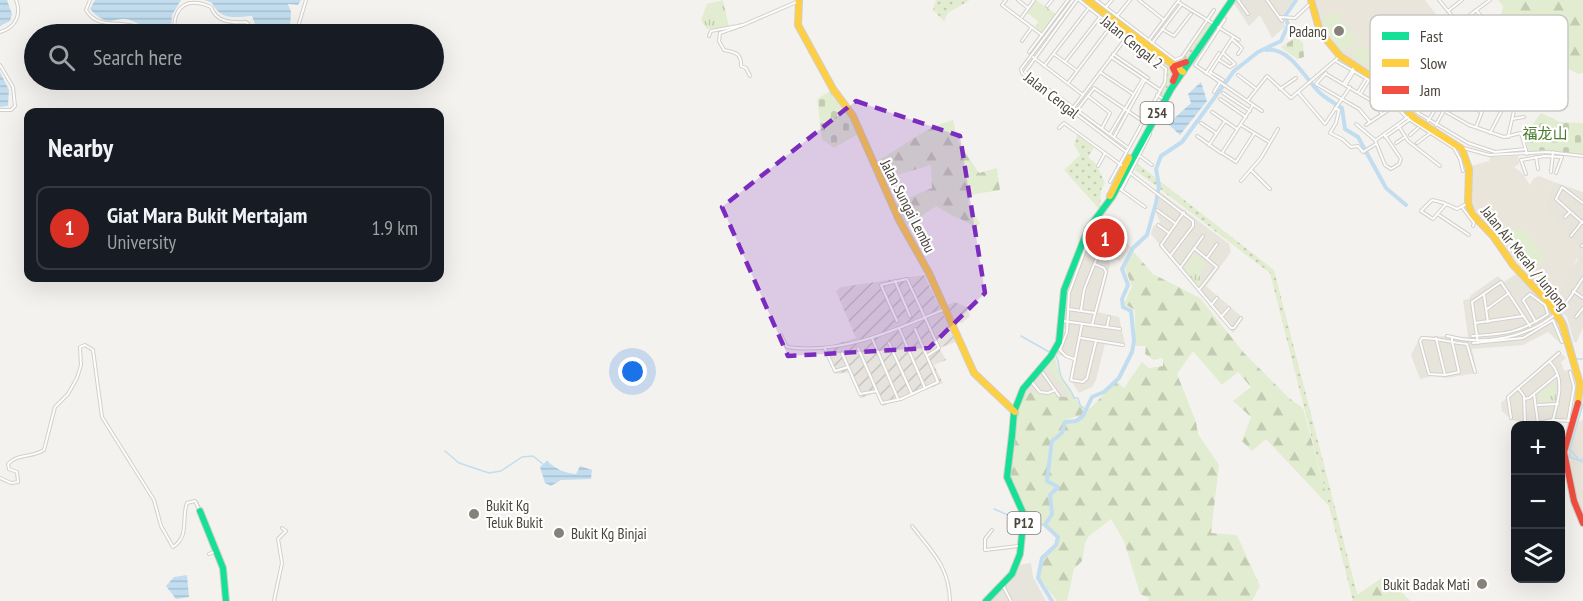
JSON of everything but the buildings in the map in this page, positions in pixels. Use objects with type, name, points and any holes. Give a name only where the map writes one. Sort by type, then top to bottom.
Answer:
[{"type":"main road","points":[[1087,0],[1148,43],[1159,60],[1179,70]]},
{"type":"main road","name":"254","points":[[1102,212],[1126,167],[1137,154],[1180,66],[1186,62],[1230,0]]},
{"type":"main road","name":"Jalan Sungai Lembu","points":[[796,1],[798,25],[833,88],[853,116],[899,220],[929,273],[975,375],[1013,409]]},
{"type":"main road","points":[[1312,1],[1320,32],[1338,59],[1353,69],[1370,75]]},
{"type":"main road","name":"254","points":[[1102,212],[1120,188],[1144,122],[1160,96],[1213,24]]},
{"type":"main road","points":[[1406,111],[1457,146]]},
{"type":"main road","name":"Jalan Air Merah / Junjong","points":[[1457,146],[1469,169],[1465,205],[1490,232],[1513,265],[1556,313],[1565,331],[1581,384],[1564,454],[1576,506],[1583,524]]},
{"type":"main road","name":"P12","points":[[986,601],[1015,569],[1022,546],[1024,515],[1007,477],[1013,409],[1028,383],[1054,352],[1065,322],[1064,290],[1086,234],[1102,212]]},
{"type":"main road","points":[[200,511],[212,553],[223,568],[226,601]]},
{"type":"street","points":[[0,32],[10,28],[17,19],[16,0]]},
{"type":"street","points":[[90,0],[86,10],[93,18],[106,24]]},
{"type":"street","points":[[176,24],[179,11],[184,3],[192,0],[211,7],[215,15],[226,22],[246,22],[248,24]]},
{"type":"street","points":[[299,24],[306,0]]},
{"type":"street","points":[[1006,0],[1002,3],[1042,35]]},
{"type":"street","points":[[1018,0],[1028,8]]},
{"type":"street","points":[[1021,18],[1034,0]]},
{"type":"street","points":[[1047,6],[1052,0]]},
{"type":"street","points":[[1068,0],[1042,35],[1025,70],[1114,137],[1126,149]]},
{"type":"street","name":"Jalan Cengal 2","points":[[1077,0],[1127,38],[1125,42],[1159,60],[1167,71],[1160,90]]},
{"type":"street","name":"Jalan Cengal","points":[[1077,0],[1031,55],[1021,69],[1022,74],[1126,149]]},
{"type":"street","points":[[1096,0],[1148,43],[1174,60],[1180,59],[1213,24],[1225,19]]},
{"type":"street","points":[[1106,8],[1112,0]]},
{"type":"street","points":[[1117,16],[1130,0]]},
{"type":"street","points":[[1139,0],[1164,20]]},
{"type":"street","points":[[1238,0],[1248,14]]},
{"type":"street","points":[[1267,0],[1282,19],[1295,18],[1312,1]]},
{"type":"street","points":[[1439,0],[1451,15]]},
{"type":"street","points":[[1448,11],[1461,0]]},
{"type":"street","points":[[1470,15],[1490,0]]},
{"type":"street","points":[[750,76],[741,66],[739,56],[734,51],[724,50],[720,41],[720,33],[796,1]]},
{"type":"street","points":[[1148,43],[1180,2]]},
{"type":"street","points":[[1148,43],[1162,29],[1180,2]]},
{"type":"street","points":[[1180,2],[1233,38],[1242,48],[1238,54]]},
{"type":"street","points":[[1044,66],[1089,8]]},
{"type":"street","points":[[1214,10],[1213,24],[1195,65],[1262,111]]},
{"type":"street","points":[[1476,10],[1480,15]]},
{"type":"street","points":[[1162,29],[1173,36],[1176,35],[1191,14]]},
{"type":"street","points":[[1065,62],[1100,16]]},
{"type":"street","points":[[709,36],[711,31],[743,25]]},
{"type":"street","points":[[1068,83],[1111,26]]},
{"type":"street","points":[[1022,41],[1032,27]]},
{"type":"street","points":[[1073,108],[1127,38]]},
{"type":"street","points":[[1233,38],[1239,40]]},
{"type":"street","points":[[1208,73],[1233,38]]},
{"type":"street","points":[[1208,73],[1221,53]]},
{"type":"street","points":[[1218,60],[1231,67],[1235,62],[1221,53]]},
{"type":"street","points":[[1054,54],[1077,71]]},
{"type":"street","points":[[1031,55],[1083,95]]},
{"type":"street","points":[[1112,55],[1160,90],[1160,96]]},
{"type":"street","points":[[1338,59],[1316,84],[1359,109],[1370,122]]},
{"type":"street","points":[[0,65],[13,87],[15,106],[9,111],[0,110]]},
{"type":"street","points":[[1345,83],[1353,69],[1368,79],[1359,92]]},
{"type":"street","points":[[1100,72],[1133,94]]},
{"type":"street","points":[[1248,100],[1255,88],[1268,76],[1290,98],[1325,73]]},
{"type":"street","points":[[1325,73],[1370,100]]},
{"type":"street","points":[[1238,75],[1255,88]]},
{"type":"street","points":[[1280,90],[1296,78]]},
{"type":"street","points":[[1114,137],[1133,94],[1146,79]]},
{"type":"street","points":[[1110,134],[1146,79]]},
{"type":"street","points":[[1214,92],[1222,82]]},
{"type":"street","points":[[1298,92],[1324,124],[1350,87]]},
{"type":"street","points":[[1077,110],[1095,88],[1144,122],[1126,149],[1126,167],[1110,182]]},
{"type":"street","points":[[1223,93],[1250,111]]},
{"type":"street","points":[[1088,95],[1110,113],[1102,128]]},
{"type":"street","points":[[1220,99],[1246,117]]},
{"type":"street","points":[[1222,153],[1253,105]]},
{"type":"street","points":[[1336,106],[1339,110],[1338,118],[1330,133],[1351,147],[1358,146],[1366,151],[1398,126],[1412,111]]},
{"type":"street","points":[[1366,125],[1387,111]]},
{"type":"street","points":[[1407,111],[1418,128],[1429,134],[1457,146],[1489,155],[1528,153],[1583,156]]},
{"type":"street","points":[[1428,121],[1434,111]]},
{"type":"street","points":[[1490,133],[1501,111]]},
{"type":"street","points":[[1508,136],[1514,111]]},
{"type":"street","points":[[1212,112],[1238,129]]},
{"type":"street","points":[[1436,125],[1443,112],[1490,133],[1508,136],[1521,133],[1530,158]]},
{"type":"street","points":[[1476,128],[1481,112]]},
{"type":"street","points":[[1410,115],[1418,113],[1468,143],[1491,152],[1526,149]]},
{"type":"street","points":[[1512,119],[1524,117]]},
{"type":"street","points":[[1209,145],[1225,121]]},
{"type":"street","points":[[1059,128],[1064,123],[1184,212],[1193,224],[1170,256]]},
{"type":"street","points":[[1201,123],[1217,133]]},
{"type":"street","points":[[1356,124],[1376,142],[1386,167],[1391,169],[1399,164],[1401,158],[1384,135]]},
{"type":"street","points":[[1240,125],[1269,143]]},
{"type":"street","points":[[1398,126],[1406,137],[1440,166]]},
{"type":"street","points":[[1410,135],[1418,128]]},
{"type":"street","points":[[1241,181],[1252,171],[1278,129]]},
{"type":"street","points":[[1197,136],[1236,162],[1254,134]]},
{"type":"street","points":[[1417,143],[1429,134]]},
{"type":"street","points":[[1150,135],[1137,154],[1152,165]]},
{"type":"street","points":[[1396,143],[1406,137]]},
{"type":"street","points":[[1457,146],[1463,171]]},
{"type":"street","points":[[1098,166],[1105,153]]},
{"type":"street","points":[[1551,172],[1553,154]]},
{"type":"street","points":[[1526,174],[1521,161],[1553,154],[1562,157],[1556,173]]},
{"type":"street","points":[[1536,157],[1538,169]]},
{"type":"street","points":[[1252,171],[1270,189]]},
{"type":"street","points":[[1571,236],[1583,222],[1556,200],[1562,187],[1583,203]]},
{"type":"street","points":[[1120,188],[1145,207]]},
{"type":"street","points":[[1446,204],[1432,219],[1421,210],[1432,200],[1446,204],[1457,209],[1465,205],[1474,223],[1473,226]]},
{"type":"street","points":[[1157,210],[1176,224]]},
{"type":"street","points":[[1184,212],[1161,244],[1221,317],[1233,328],[1240,318]]},
{"type":"street","points":[[1565,217],[1570,212]]},
{"type":"street","points":[[1439,214],[1469,235]]},
{"type":"street","points":[[1158,225],[1169,233]]},
{"type":"street","points":[[1180,268],[1203,236]]},
{"type":"street","points":[[1207,258],[1217,244]]},
{"type":"street","points":[[1074,359],[1065,356],[1060,350],[1069,292],[1086,247]]},
{"type":"street","points":[[1194,248],[1217,267],[1199,290]]},
{"type":"street","points":[[1081,310],[1084,290],[1099,252]]},
{"type":"street","points":[[1092,326],[1106,272],[1104,268],[1095,264]]},
{"type":"street","points":[[1452,339],[1459,372],[1445,375],[1429,374],[1420,340],[1422,338],[1436,338],[1477,340],[1523,336],[1556,313],[1583,278]]},
{"type":"street","points":[[895,281],[910,316]]},
{"type":"street","points":[[897,321],[881,285],[895,281],[910,281],[939,348],[927,356]]},
{"type":"street","points":[[1477,340],[1472,302],[1501,282],[1533,328]]},
{"type":"street","points":[[1573,291],[1583,298]]},
{"type":"street","points":[[1487,309],[1509,293]]},
{"type":"street","points":[[1484,294],[1488,322]]},
{"type":"street","points":[[1533,328],[1536,322],[1550,312],[1535,296],[1530,294],[1523,300],[1536,322]]},
{"type":"street","points":[[1211,305],[1217,298]]},
{"type":"street","points":[[1221,317],[1229,308]]},
{"type":"street","points":[[1576,317],[1583,308]]},
{"type":"street","points":[[781,335],[787,347],[825,348],[872,338],[945,309]]},
{"type":"street","points":[[1068,309],[1096,314]]},
{"type":"street","points":[[1475,323],[1523,316]]},
{"type":"street","points":[[1107,327],[1109,317]]},
{"type":"street","points":[[1473,343],[1477,340],[1533,328],[1555,320],[1562,342]]},
{"type":"street","points":[[1065,322],[1120,329]]},
{"type":"street","points":[[1082,324],[1082,338],[1074,359],[1071,380],[1083,382],[1087,378],[1096,340]]},
{"type":"street","points":[[899,328],[925,388]]},
{"type":"street","points":[[858,348],[882,403],[898,400],[937,384],[915,329]]},
{"type":"street","points":[[1447,336],[1468,345],[1475,372]]},
{"type":"street","points":[[1472,336],[1477,340]]},
{"type":"street","points":[[872,338],[898,400]]},
{"type":"street","points":[[1082,338],[1123,345]]},
{"type":"street","points":[[1436,338],[1445,375]]},
{"type":"street","points":[[889,342],[912,394]]},
{"type":"street","points":[[0,478],[11,483],[18,482],[16,472],[9,468],[8,464],[15,457],[36,455],[44,450],[55,407],[68,394],[77,378],[81,365],[80,347],[85,345],[93,351],[102,417],[154,500],[161,526],[173,547],[177,545],[183,534],[187,504],[195,501],[200,511]]},
{"type":"street","points":[[825,348],[834,371],[849,367]]},
{"type":"street","points":[[842,353],[860,394],[877,391]]},
{"type":"street","points":[[1511,418],[1508,398],[1559,353]]},
{"type":"street","points":[[1550,362],[1557,375],[1560,390],[1553,420]]},
{"type":"street","points":[[1534,394],[1538,405],[1538,423],[1553,420],[1571,421],[1574,387],[1570,372]]},
{"type":"street","points":[[1043,373],[1059,396]]},
{"type":"street","points":[[1524,399],[1534,394],[1557,375]]},
{"type":"street","points":[[1028,383],[1040,392],[1048,393],[1055,390]]},
{"type":"street","points":[[1518,388],[1524,399],[1525,421]]},
{"type":"street","points":[[1538,405],[1558,404]]},
{"type":"street","points":[[912,526],[927,548],[938,556],[946,576],[950,601]]},
{"type":"street","points":[[274,601],[282,563],[278,538],[286,531],[282,528]]},
{"type":"street","points":[[992,530],[985,538],[985,550],[1022,546]]},
{"type":"street","points":[[1002,585],[1011,601]]},
{"type":"highlighted area","points":[[856,101],[960,136],[985,293],[929,348],[788,356],[722,207]]},
{"type":"shaded area","points":[[1235,0],[1293,0],[1282,16],[1285,27],[1272,38],[1260,15],[1249,26],[1233,2]]},
{"type":"shaded area","points":[[1315,0],[1425,0],[1436,15],[1370,15],[1370,71],[1346,56],[1324,35]]},
{"type":"shaded area","points":[[1518,156],[1519,164],[1514,167],[1522,173],[1530,185],[1533,179],[1539,176],[1554,182],[1545,203],[1547,212],[1552,213],[1568,238],[1582,248],[1554,305],[1472,210],[1471,166],[1489,161],[1490,157]]},
{"type":"shaded area","points":[[1554,182],[1583,192],[1583,327],[1577,342],[1574,342],[1567,317],[1554,305],[1569,271],[1578,260],[1568,238],[1552,214],[1547,212],[1545,203]]},
{"type":"shaded area","points":[[1160,192],[1229,244],[1231,252],[1206,286],[1243,318],[1233,333],[1151,234],[1153,227],[1160,222],[1156,213]]},
{"type":"shaded area","points":[[1106,217],[1131,248],[1120,261],[1085,244],[1090,232]]},
{"type":"shaded area","points":[[1087,245],[1108,255],[1110,265],[1098,312],[1119,317],[1125,344],[1122,347],[1105,344],[1096,380],[1092,387],[1079,393],[1070,379],[1073,360],[1057,354],[1065,331],[1068,291]]},
{"type":"shaded area","points":[[1516,274],[1545,303],[1557,320],[1564,343],[1561,344],[1548,332],[1523,345],[1472,349],[1477,373],[1447,378],[1432,376],[1420,379],[1411,355],[1421,336],[1468,337],[1463,300],[1469,299],[1471,295],[1498,276],[1504,282]]},
{"type":"shaded area","points":[[924,275],[956,342],[939,348],[946,360],[934,365],[943,383],[882,406],[876,393],[860,398],[849,372],[835,374],[823,348],[856,338],[836,291],[841,287]]},
{"type":"shaded area","points":[[954,302],[967,307],[970,316],[962,323],[952,321],[945,306]]},
{"type":"shaded area","points":[[1558,350],[1566,358],[1561,362],[1564,371],[1571,369],[1575,384],[1569,422],[1512,420],[1502,411],[1501,403]]},
{"type":"shaded area","points":[[1047,365],[1063,386],[1071,398],[1026,392]]},
{"type":"shaded area","points":[[1583,419],[1583,514],[1576,496],[1569,452],[1577,423]]},
{"type":"shaded area","points":[[1031,563],[1033,577],[1046,601],[989,601],[1016,573],[1019,565]]},
{"type":"green space","points":[[723,0],[729,27],[707,29],[701,20],[707,4]]},
{"type":"green space","points":[[936,0],[970,0],[948,13],[944,21],[933,10]]},
{"type":"green space","points":[[1036,0],[1056,14],[1041,32],[1035,27],[1039,22],[1027,13]]},
{"type":"green space","points":[[1079,0],[1096,0],[1174,60],[1182,57],[1207,20],[1212,24],[1186,62],[1173,68],[1173,81],[1162,98],[1157,95],[1165,82],[1167,71]]},
{"type":"green space","points":[[1498,0],[1583,0],[1583,73],[1578,74],[1568,69],[1568,15],[1501,15],[1503,6]]},
{"type":"green space","name":"Padang","points":[[1336,12],[1356,39],[1353,46],[1344,51],[1339,50],[1322,22],[1326,16]]},
{"type":"green space","points":[[1297,37],[1303,43],[1304,57],[1297,59],[1281,47]]},
{"type":"green space","points":[[1361,44],[1370,52],[1370,67],[1351,55]]},
{"type":"green space","points":[[832,90],[846,107],[858,134],[834,148],[822,139],[817,99]]},
{"type":"green space","name":"福龙山","points":[[1541,113],[1560,122],[1583,123],[1583,155],[1547,150],[1529,152],[1524,136]]},
{"type":"green space","points":[[953,120],[958,141],[979,173],[997,168],[1000,190],[970,195],[968,203],[980,224],[975,227],[937,206],[905,226],[894,204],[932,188],[931,165],[883,179],[875,162],[922,133]]},
{"type":"green space","points":[[1077,135],[1094,148],[1088,157],[1096,164],[1105,183],[1101,190],[1100,210],[1064,170],[1080,155],[1074,145]]},
{"type":"green space","points":[[1138,164],[1274,270],[1359,601],[1353,601],[1270,273],[1135,170]]},
{"type":"green space","points":[[1515,228],[1525,229],[1543,256],[1540,264],[1526,266],[1509,240],[1510,232]]},
{"type":"green space","points":[[1133,251],[1153,274],[1200,298],[1244,353],[1289,398],[1303,408],[1329,506],[1266,439],[1252,451],[1242,441],[1251,417],[1233,401],[1251,387],[1238,372],[1222,385],[1193,351],[1177,374],[1196,422],[1198,434],[1219,465],[1211,533],[1237,535],[1260,586],[1252,601],[1148,601],[1149,598],[1140,594],[1124,541],[1111,519],[1089,536],[1085,543],[1082,561],[1074,569],[1067,601],[1057,601],[1040,578],[1043,559],[1058,544],[1059,535],[1046,525],[1053,514],[1051,496],[1059,486],[1049,481],[1055,439],[1063,434],[1066,422],[1080,417],[1117,382],[1124,388],[1142,362],[1149,368],[1163,366],[1163,358],[1154,360],[1145,354],[1146,346],[1135,346],[1135,310],[1124,304],[1132,286],[1124,266]]},
{"type":"green space","points":[[1194,253],[1207,263],[1199,274],[1203,284],[1199,287],[1184,269]]},
{"type":"green space","points":[[1055,358],[1060,376],[1084,410],[1082,415],[1065,420],[1060,433],[1051,439],[1046,480],[1057,487],[1049,495],[1050,514],[1044,524],[1025,521],[1024,510],[1010,481],[1009,472],[1016,424],[1026,392],[1050,395],[1055,391],[1058,396],[1071,398],[1047,365]]},
{"type":"green space","points":[[1555,380],[1556,401],[1539,402],[1539,392],[1550,387]]},
{"type":"green space","points":[[1386,575],[1410,601],[1359,601],[1357,595]]},
{"type":"water","points":[[0,0],[7,0],[12,14],[10,21],[0,26]]},
{"type":"water","points":[[95,0],[181,0],[172,15],[171,24],[138,24],[125,19],[107,21],[90,9]]},
{"type":"water","points":[[205,0],[301,0],[298,5],[288,4],[291,12],[290,24],[255,24],[252,16],[229,17],[220,13],[212,3]]},
{"type":"water","points":[[0,72],[9,90],[8,106],[0,107]]},
{"type":"water","points":[[1201,82],[1207,101],[1180,135],[1168,124],[1191,103],[1188,94]]},
{"type":"water","points":[[547,461],[560,470],[576,474],[580,466],[592,470],[591,479],[561,480],[551,486],[545,483],[540,467]]},
{"type":"water","points":[[187,575],[189,597],[176,599],[166,586],[174,577]]},
{"type":"waterway","points":[[1052,601],[1038,578],[1042,558],[1056,545],[1058,537],[1045,525],[1052,514],[1050,495],[1058,487],[1047,481],[1052,441],[1062,433],[1065,422],[1076,421],[1083,416],[1092,397],[1104,392],[1119,378],[1132,352],[1134,341],[1131,311],[1123,307],[1122,299],[1128,285],[1122,269],[1133,248],[1147,235],[1156,203],[1159,186],[1156,169],[1161,156],[1182,142],[1234,71],[1258,52],[1281,41],[1288,25],[1285,16],[1296,0]]},
{"type":"waterway","points":[[1266,50],[1275,50],[1289,58],[1319,92],[1342,108],[1345,129],[1358,137],[1386,188],[1406,205]]},
{"type":"waterway","points":[[1561,313],[1567,325],[1576,359],[1583,359]]},
{"type":"waterway","points":[[1021,336],[1051,353]]},
{"type":"waterway","points":[[1056,356],[1062,379],[1074,398],[1078,398],[1080,405],[1086,410]]},
{"type":"waterway","points":[[1583,404],[1570,449],[1579,460],[1583,459]]},
{"type":"waterway","points":[[1570,449],[1570,457],[1583,462]]},
{"type":"waterway","points":[[445,451],[459,463],[489,473],[501,471],[522,457],[533,456],[543,464]]},
{"type":"waterway","points":[[197,501],[213,537]]},
{"type":"waterway","points":[[994,509],[1022,521]]},
{"type":"waterway","points":[[1028,523],[1045,525]]},
{"type":"traffic: fast","points":[[1012,436],[1014,412],[1023,389],[1051,356],[1059,342],[1064,290],[1088,229],[1112,197],[1171,89],[1232,0]]},
{"type":"traffic: fast","points":[[986,601],[1012,574],[1020,554],[1024,515],[1007,477],[1012,435]]},
{"type":"traffic: fast","points":[[200,511],[223,568],[226,601]]},
{"type":"traffic: slow","points":[[799,0],[798,25],[833,89],[853,116],[899,220],[929,273],[974,373],[1015,412]]},
{"type":"traffic: slow","points":[[1087,0],[1183,72]]},
{"type":"traffic: slow","points":[[1311,0],[1320,32],[1340,56],[1370,76]]},
{"type":"traffic: slow","points":[[1408,111],[1414,118],[1462,149],[1469,169],[1468,203],[1472,214],[1493,236],[1513,265],[1548,302],[1562,323],[1580,384],[1578,403]]},
{"type":"traffic: slow","points":[[1110,196],[1129,158]]},
{"type":"traffic: jam","points":[[1175,66],[1186,62]]},
{"type":"traffic: jam","points":[[1173,68],[1176,74],[1173,81]]},
{"type":"traffic: jam","points":[[1578,403],[1564,452],[1574,501],[1583,523]]},
{"type":"place","name":"Padang","points":[[1339,31]]},
{"type":"place","name":"Giat Mara Bukit Mertajam","points":[[1105,238]]},
{"type":"place","name":"Bukit Kg Teluk Bukit","points":[[474,514]]},
{"type":"place","name":"Bukit Kg Binjai","points":[[559,533]]},
{"type":"place","name":"Bukit Badak Mati","points":[[1482,584]]}]
